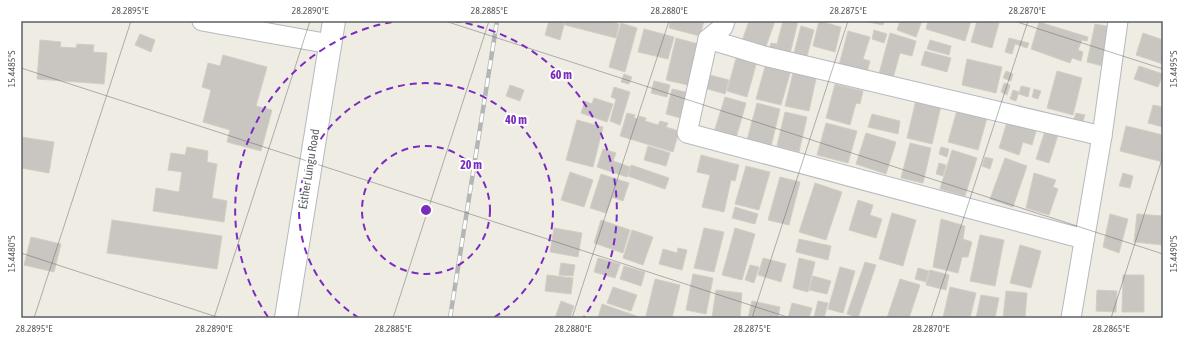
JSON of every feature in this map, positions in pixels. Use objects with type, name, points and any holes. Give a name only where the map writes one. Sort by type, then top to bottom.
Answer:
[{"type":"street","points":[[202,21],[330,44]]},
{"type":"street","name":"Esther Lungu Road","points":[[286,318],[334,21]]},
{"type":"street","points":[[725,21],[723,27],[708,39],[687,133],[1084,239]]},
{"type":"street","points":[[1071,318],[1102,136],[1118,21]]},
{"type":"street","points":[[708,39],[772,58],[1102,136]]},
{"type":"building","points":[[549,21],[565,21],[560,40],[545,35]]},
{"type":"building","points":[[566,21],[608,21],[619,24],[616,38],[565,25]]},
{"type":"building","points":[[670,21],[704,21],[700,36],[669,28]]},
{"type":"building","points":[[749,21],[775,21],[764,52],[741,44]]},
{"type":"building","points":[[783,21],[798,21],[789,58],[768,53],[771,43],[777,44]]},
{"type":"building","points":[[819,21],[841,27],[835,52],[813,46]]},
{"type":"building","points":[[864,21],[884,21],[883,25]]},
{"type":"building","points":[[900,21],[922,21],[916,37],[897,30]]},
{"type":"building","points":[[928,21],[971,21],[965,41],[926,29]]},
{"type":"building","points":[[977,21],[993,21],[999,23],[992,48],[971,42]]},
{"type":"building","points":[[1039,22],[1088,37],[1087,41],[1082,40],[1078,50],[1083,52],[1081,61],[1072,58],[1070,63],[1031,49]]},
{"type":"building","points":[[621,23],[637,28],[625,72],[609,67]]},
{"type":"building","points":[[1095,24],[1111,27],[1103,66],[1087,62]]},
{"type":"building","points":[[801,26],[814,30],[806,60],[793,57]]},
{"type":"building","points":[[644,29],[674,37],[668,59],[638,52]]},
{"type":"building","points":[[874,30],[887,34],[884,43],[872,39]]},
{"type":"building","points":[[848,31],[870,37],[863,59],[870,61],[866,76],[838,69]]},
{"type":"building","points":[[890,33],[916,41],[912,56],[900,53],[893,78],[879,74]]},
{"type":"building","points":[[1143,33],[1163,40],[1163,64],[1136,55]]},
{"type":"building","points":[[140,34],[155,40],[151,52],[135,45]]},
{"type":"building","points":[[676,38],[702,45],[692,86],[666,80]]},
{"type":"building","points":[[1009,38],[1029,43],[1027,48],[1015,44],[1012,54],[1005,52]]},
{"type":"building","points":[[40,40],[61,42],[60,47],[76,48],[77,44],[94,45],[93,52],[107,53],[104,84],[37,79]]},
{"type":"building","points":[[930,40],[951,46],[949,55],[927,49]]},
{"type":"building","points":[[925,51],[951,58],[947,72],[921,65]]},
{"type":"building","points":[[223,55],[267,67],[256,106],[272,110],[261,151],[227,142],[230,130],[203,122],[211,90],[202,87],[208,63],[220,66]]},
{"type":"building","points":[[737,55],[757,61],[747,97],[727,91]]},
{"type":"building","points":[[967,59],[1002,67],[996,93],[962,85]]},
{"type":"building","points":[[766,63],[791,70],[781,105],[756,99]]},
{"type":"building","points":[[1139,66],[1163,74],[1158,87],[1134,79]]},
{"type":"building","points":[[794,69],[817,74],[809,111],[785,106]]},
{"type":"building","points":[[1006,71],[1013,74],[1011,81],[1003,78]]},
{"type":"building","points":[[1057,71],[1082,78],[1073,115],[1047,108]]},
{"type":"building","points":[[624,74],[632,77],[629,84],[621,82]]},
{"type":"building","points":[[706,74],[729,80],[725,94],[701,87]]},
{"type":"building","points":[[654,81],[670,85],[667,97],[651,93]]},
{"type":"building","points":[[1004,83],[1010,85],[1007,95],[1001,92]]},
{"type":"building","points":[[835,84],[863,91],[860,104],[856,103],[850,125],[826,118]]},
{"type":"building","points":[[510,85],[524,90],[520,101],[506,96]]},
{"type":"building","points":[[1021,86],[1030,88],[1028,97],[1019,94]]},
{"type":"building","points":[[614,87],[630,92],[620,125],[610,121],[616,99],[611,97]]},
{"type":"building","points":[[672,89],[690,93],[684,119],[666,114]]},
{"type":"building","points":[[1034,89],[1041,91],[1038,99],[1032,97]]},
{"type":"building","points":[[1013,90],[1019,92],[1016,101],[1010,99]]},
{"type":"building","points":[[725,97],[746,103],[736,138],[714,132]]},
{"type":"building","points":[[594,98],[613,104],[607,122],[581,113],[585,101],[592,104]]},
{"type":"building","points":[[916,100],[941,106],[932,144],[907,138]]},
{"type":"building","points":[[757,103],[780,109],[771,146],[747,140]]},
{"type":"building","points":[[1153,105],[1163,107],[1163,127],[1148,123]]},
{"type":"building","points":[[957,110],[987,118],[978,150],[948,142]]},
{"type":"building","points":[[785,112],[807,117],[799,152],[777,146]]},
{"type":"building","points":[[627,113],[635,115],[634,118],[638,119],[639,116],[646,118],[645,121],[658,125],[660,121],[668,123],[666,127],[679,131],[673,152],[620,136]]},
{"type":"building","points":[[1076,113],[1085,115],[1083,121],[1074,119]]},
{"type":"building","points":[[872,114],[900,121],[898,134],[868,127]]},
{"type":"building","points":[[1008,119],[1037,128],[1032,145],[1023,142],[1019,155],[999,148]]},
{"type":"building","points":[[577,120],[603,127],[593,167],[566,160]]},
{"type":"building","points":[[826,123],[857,131],[848,163],[817,155]]},
{"type":"building","points":[[1126,126],[1163,135],[1163,162],[1120,151]]},
{"type":"building","points":[[1045,131],[1058,135],[1049,163],[1036,159]]},
{"type":"building","points":[[866,133],[896,142],[886,174],[856,164]]},
{"type":"building","points":[[21,137],[54,142],[49,173],[21,168]]},
{"type":"building","points":[[910,143],[931,148],[923,183],[901,178]]},
{"type":"building","points":[[648,146],[670,153],[666,166],[644,160]]},
{"type":"building","points":[[187,147],[208,151],[207,162],[217,164],[212,198],[227,201],[224,222],[153,211],[156,188],[179,192],[182,172],[168,170],[171,153],[185,155]]},
{"type":"building","points":[[941,147],[949,149],[947,157],[939,154]]},
{"type":"building","points":[[603,149],[616,153],[613,161],[630,167],[627,177],[597,167]]},
{"type":"building","points":[[952,150],[977,158],[965,196],[940,189]]},
{"type":"building","points":[[701,155],[739,165],[735,181],[731,180],[724,212],[702,207],[710,175],[697,172]]},
{"type":"building","points":[[985,157],[993,159],[990,169],[982,166]]},
{"type":"building","points":[[1005,158],[1027,166],[1013,207],[990,199]]},
{"type":"building","points":[[939,163],[946,165],[943,176],[936,174]]},
{"type":"building","points":[[631,165],[669,178],[665,189],[628,176]]},
{"type":"building","points":[[746,166],[770,172],[759,210],[735,204]]},
{"type":"building","points":[[570,172],[593,180],[584,207],[561,200]]},
{"type":"building","points":[[1034,173],[1056,180],[1053,187],[1058,189],[1049,215],[1026,208]]},
{"type":"building","points":[[1123,173],[1133,176],[1130,188],[1119,186]]},
{"type":"building","points":[[601,174],[629,183],[623,201],[612,197],[606,213],[590,208]]},
{"type":"building","points":[[780,177],[800,182],[789,225],[768,220]]},
{"type":"building","points":[[815,183],[842,192],[826,240],[799,232]]},
{"type":"building","points":[[858,200],[873,205],[870,215],[882,219],[876,238],[849,230]]},
{"type":"building","points":[[735,207],[758,214],[755,224],[732,218]]},
{"type":"building","points":[[892,213],[916,220],[903,266],[879,259]]},
{"type":"building","points":[[1110,214],[1128,219],[1119,253],[1103,247]]},
{"type":"building","points":[[1137,214],[1163,216],[1163,245],[1134,242]]},
{"type":"building","points":[[941,219],[965,226],[963,239],[972,242],[968,257],[962,257],[958,273],[933,267]]},
{"type":"building","points":[[112,220],[222,236],[217,269],[107,253]]},
{"type":"building","points":[[601,220],[630,230],[623,253],[594,243]]},
{"type":"building","points":[[554,228],[582,233],[578,257],[550,252]]},
{"type":"building","points":[[704,228],[724,232],[714,272],[694,268]]},
{"type":"building","points":[[735,228],[755,234],[742,280],[722,275]]},
{"type":"building","points":[[632,230],[653,237],[643,265],[623,258]]},
{"type":"building","points":[[980,235],[1004,240],[995,286],[970,281]]},
{"type":"building","points":[[31,237],[61,244],[54,272],[24,265]]},
{"type":"building","points":[[799,239],[831,246],[828,260],[796,252]]},
{"type":"building","points":[[1020,245],[1041,251],[1031,288],[1010,283]]},
{"type":"building","points":[[678,248],[687,250],[682,270],[659,264],[663,249],[677,253]]},
{"type":"building","points":[[598,258],[620,264],[615,278],[594,272]]},
{"type":"building","points":[[763,258],[786,264],[781,282],[758,275]]},
{"type":"building","points":[[799,258],[815,262],[808,292],[793,288]]},
{"type":"building","points":[[865,262],[876,265],[858,318],[847,314]]},
{"type":"building","points":[[561,263],[575,265],[573,276],[559,275]]},
{"type":"building","points":[[750,265],[759,267],[754,283],[745,280]]},
{"type":"building","points":[[624,266],[645,272],[641,286],[620,279]]},
{"type":"building","points":[[840,267],[855,271],[843,313],[828,309]]},
{"type":"building","points":[[918,268],[929,271],[926,282],[915,279]]},
{"type":"building","points":[[930,270],[949,275],[946,290],[926,285]]},
{"type":"building","points":[[693,274],[713,278],[706,314],[686,310]]},
{"type":"building","points":[[547,275],[573,278],[571,294],[545,291]]},
{"type":"building","points":[[1123,275],[1144,275],[1144,312],[1122,312]]},
{"type":"building","points":[[813,276],[831,281],[827,294],[809,290]]},
{"type":"building","points":[[655,279],[680,285],[672,318],[653,318],[646,316]]},
{"type":"building","points":[[900,279],[920,285],[909,318],[887,318]]},
{"type":"building","points":[[613,287],[637,295],[631,311],[607,303]]},
{"type":"building","points":[[950,287],[976,293],[970,318],[943,318]]},
{"type":"building","points":[[716,290],[742,293],[740,318],[712,318]]},
{"type":"building","points":[[1097,290],[1117,291],[1116,312],[1096,311]]},
{"type":"building","points":[[1006,291],[1027,293],[1025,318],[1003,318]]},
{"type":"building","points":[[981,295],[999,298],[995,318],[976,318]]},
{"type":"building","points":[[561,301],[574,306],[570,318],[555,318]]},
{"type":"building","points":[[752,301],[780,307],[778,318],[748,318]]},
{"type":"building","points":[[818,301],[828,303],[824,318],[814,317]]},
{"type":"building","points":[[792,303],[812,308],[809,318],[788,318]]},
{"type":"building","points":[[602,304],[639,317],[639,318],[598,318]]},
{"type":"railway","points":[[450,318],[497,21]]}]
